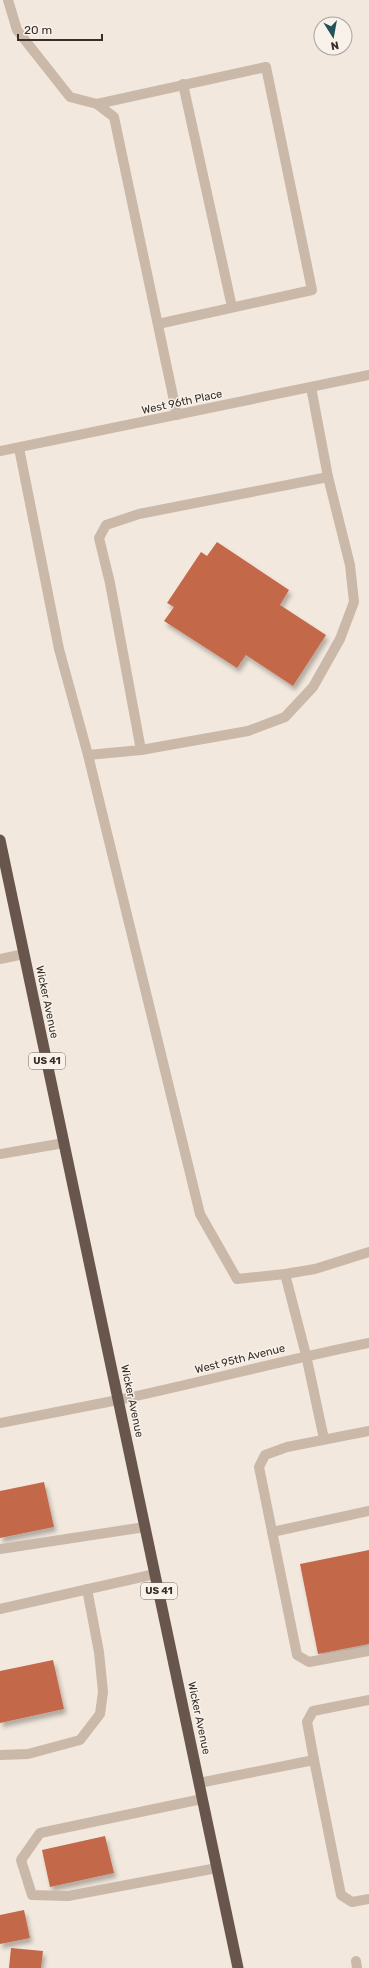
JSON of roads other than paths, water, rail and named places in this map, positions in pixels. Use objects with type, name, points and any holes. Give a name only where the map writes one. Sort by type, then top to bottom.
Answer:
[{"type":"highway","name":"Wicker Avenue","points":[[0,840],[238,1968]]},
{"type":"street","points":[[8,0],[17,30],[70,98],[97,104],[114,116],[177,415]]},
{"type":"street","points":[[97,104],[266,67],[312,290],[158,324]]},
{"type":"street","points":[[183,84],[232,307]]},
{"type":"street","name":"West 96th Place","points":[[0,452],[369,375]]},
{"type":"street","points":[[88,755],[140,750],[248,731],[285,717],[313,687],[340,639],[354,602],[350,565],[328,477],[311,387]]},
{"type":"street","points":[[19,448],[59,649],[88,755],[200,1214],[237,1279],[315,1269],[369,1252]]},
{"type":"street","points":[[140,750],[110,583],[99,538],[106,525],[139,514],[328,477]]},
{"type":"street","points":[[0,959],[24,954]]},
{"type":"street","points":[[0,1154],[64,1143]]},
{"type":"street","points":[[285,1274],[306,1355],[324,1439]]},
{"type":"street","name":"West 95th Avenue","points":[[0,1423],[197,1383],[306,1355],[369,1343]]},
{"type":"street","points":[[369,1431],[287,1447],[265,1455],[259,1467],[297,1655],[309,1662],[369,1651]]},
{"type":"street","points":[[272,1532],[369,1511]]},
{"type":"street","points":[[0,1549],[145,1527]]},
{"type":"street","points":[[0,1609],[155,1574]]},
{"type":"street","points":[[0,1755],[28,1754],[80,1740],[100,1714],[103,1692],[99,1652],[87,1589]]},
{"type":"street","points":[[369,1700],[313,1711],[307,1722],[341,1895],[352,1902],[369,1899]]},
{"type":"street","points":[[199,1783],[314,1760]]},
{"type":"street","points":[[202,1799],[40,1833],[21,1860],[32,1895],[68,1896],[217,1868]]}]
